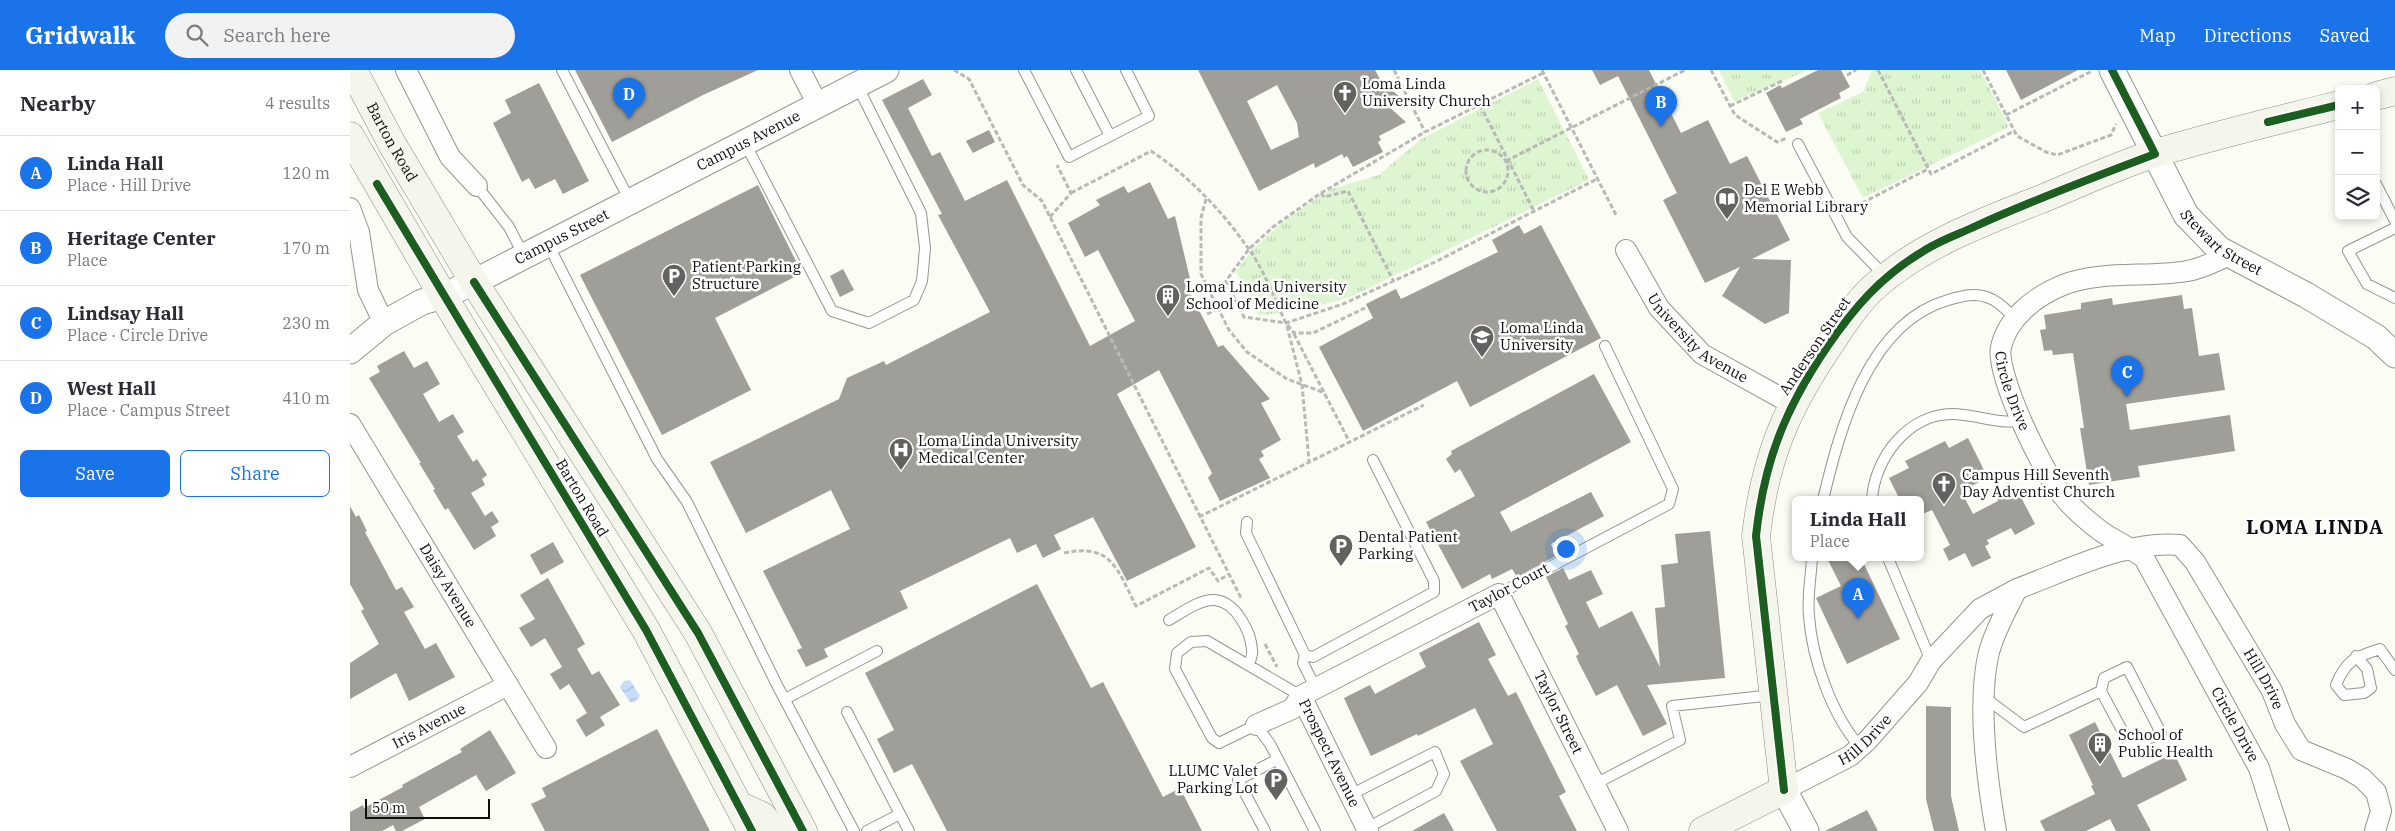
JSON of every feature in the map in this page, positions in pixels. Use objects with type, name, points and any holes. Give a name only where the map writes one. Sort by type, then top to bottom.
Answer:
[{"type":"main road","name":"Barton Road","points":[[353,70],[392,144],[474,282],[698,633],[803,831]]},
{"type":"main road","points":[[2380,95],[2395,91]]},
{"type":"main road","name":"Anderson Street","points":[[1784,790],[1756,536],[1760,499],[1768,467],[1792,404],[1809,374],[1857,305],[1887,278],[1922,251],[2008,212],[2155,154],[2335,106]]},
{"type":"main road","name":"Barton Road","points":[[350,136],[443,296],[646,630],[752,831]]},
{"type":"main road","points":[[1703,831],[1784,790]]},
{"type":"main road","points":[[740,806],[762,816],[775,831]]},
{"type":"street","points":[[406,70],[450,157],[477,186]]},
{"type":"street","points":[[800,70],[818,106],[886,70]]},
{"type":"street","name":"Stewart Street","points":[[2098,73],[2155,154],[2186,215],[2219,249],[2306,295],[2376,337],[2395,355]]},
{"type":"street","name":"Campus Avenue","points":[[679,175],[818,106]]},
{"type":"street","name":"Campus Street","points":[[443,296],[474,282],[679,175]]},
{"type":"street","points":[[350,208],[359,232],[368,290],[384,323]]},
{"type":"street","name":"University Avenue","points":[[1626,250],[1659,308],[1702,354],[1792,404]]},
{"type":"street","name":"Circle Drive","points":[[2230,255],[2189,271],[2082,280],[2045,293],[2028,304],[2016,319],[2005,336],[2001,348],[2001,359],[2008,386],[2022,421],[2036,451],[2062,496],[2104,533],[2144,558],[2259,768],[2279,831]]},
{"type":"street","points":[[350,351],[384,323],[422,302],[443,296]]},
{"type":"street","name":"Daisy Avenue","points":[[350,424],[546,748]]},
{"type":"street","name":"Hill Drive","points":[[2130,548],[2163,543],[2180,545],[2195,562],[2267,683],[2285,724],[2301,750],[2346,769],[2362,778],[2376,792],[2381,811],[2375,831]]},
{"type":"street","points":[[1996,831],[1990,798],[1983,696],[1990,652],[2017,589],[2130,548]]},
{"type":"street","name":"Hill Drive","points":[[1784,790],[1850,756],[1918,684],[1930,662],[1980,608],[2017,589]]},
{"type":"street","name":"Taylor Court","points":[[1308,692],[1499,594]]},
{"type":"street","name":"Taylor Street","points":[[1499,594],[1618,831]]},
{"type":"street","name":"Iris Avenue","points":[[350,767],[508,685]]},
{"type":"street","name":"Prospect Avenue","points":[[1256,725],[1292,708],[1308,692],[1350,795],[1367,830]]},
{"type":"street","points":[[1784,790],[1806,831]]},
{"type":"lane","points":[[562,70],[630,200]]},
{"type":"lane","points":[[1024,70],[1069,157],[1149,116],[1126,70]]},
{"type":"lane","points":[[1076,70],[1110,136]]},
{"type":"lane","points":[[745,142],[832,311],[868,323],[876,320],[914,300],[922,281],[925,248],[921,213],[857,85]]},
{"type":"lane","points":[[1798,144],[1847,237],[1887,278]]},
{"type":"lane","points":[[477,186],[509,227],[524,256]]},
{"type":"lane","points":[[2380,192],[2395,221]]},
{"type":"lane","points":[[2395,228],[2348,251],[2367,284],[2395,298]]},
{"type":"lane","points":[[548,243],[657,459],[687,502],[785,699],[854,831]]},
{"type":"lane","points":[[1824,496],[1828,477],[1857,389],[1882,349],[1906,322],[1940,302],[1968,294],[1990,298],[2016,319]]},
{"type":"lane","name":"Taylor Court","points":[[1499,594],[1668,504],[1673,489],[1605,346]]},
{"type":"lane","points":[[1872,496],[1873,483],[1883,459],[1898,440],[1917,425],[1932,418],[1953,414],[1992,422],[2022,421]]},
{"type":"lane","points":[[1305,654],[1314,657],[1434,592],[1434,581],[1373,460]]},
{"type":"lane","points":[[1247,522],[1246,533],[1305,654],[1303,662],[1308,692]]},
{"type":"lane","points":[[1812,561],[1809,615],[1813,646],[1820,670],[1845,730],[1860,747]]},
{"type":"lane","points":[[1889,561],[1930,662]]},
{"type":"lane","points":[[1169,620],[1214,600],[1229,606],[1238,616],[1249,636],[1253,652],[1249,665]]},
{"type":"lane","points":[[1308,692],[1249,665],[1207,641],[1191,642],[1177,652],[1175,669],[1212,738],[1219,742],[1228,740],[1256,725],[1278,760],[1315,831]]},
{"type":"lane","points":[[2356,656],[2380,649],[2395,670]]},
{"type":"lane","points":[[785,699],[877,651]]},
{"type":"lane","points":[[2127,667],[2161,733],[2131,747],[2101,691],[2104,678],[2127,667]]},
{"type":"lane","points":[[1983,696],[2024,727],[2101,691]]},
{"type":"lane","points":[[1595,784],[1680,740],[1672,706],[1774,695]]},
{"type":"lane","points":[[847,712],[907,830]]},
{"type":"lane","points":[[1350,795],[1435,752],[1444,774],[1436,791],[1367,830]]},
{"type":"lane","points":[[1265,831],[1238,780],[1278,760]]},
{"type":"lane","points":[[867,831],[900,814]]},
{"type":"path","points":[[954,70],[969,79],[1024,184],[1042,201],[1242,600]]},
{"type":"path","points":[[1394,70],[1425,132]]},
{"type":"path","points":[[1507,161],[1685,70]]},
{"type":"path","points":[[1711,70],[1735,115],[1777,142],[1794,136],[1798,144]]},
{"type":"path","points":[[1847,75],[1856,70]]},
{"type":"path","points":[[1878,70],[1931,174],[2014,131]]},
{"type":"path","points":[[1983,70],[2017,136],[2046,152],[2057,155],[2111,135],[2117,120]]},
{"type":"path","points":[[1598,179],[1394,282],[1343,304],[1286,323],[1244,317],[1226,281],[1249,249],[1273,227],[1321,193],[1425,132],[1542,71],[1572,128],[1598,179],[1616,215]]},
{"type":"path","points":[[2006,115],[2098,73]]},
{"type":"path","points":[[1730,106],[1782,81]]},
{"type":"path","points":[[1480,105],[1534,211]]},
{"type":"path","points":[[1482,150],[1496,151],[1507,161],[1508,168],[1505,182],[1495,191],[1488,193],[1474,188],[1466,177],[1466,163],[1475,152],[1482,150]]},
{"type":"path","points":[[1050,217],[1071,192],[1151,151],[1172,165],[1206,198],[1249,249],[1286,323],[1302,385],[1309,461]]},
{"type":"path","points":[[1056,163],[1071,192]]},
{"type":"path","points":[[1862,203],[1928,169]]},
{"type":"path","points":[[1321,193],[1324,197],[1348,192],[1394,282]]},
{"type":"path","points":[[1206,198],[1201,218],[1201,274],[1228,330],[1247,352],[1287,379],[1325,393]]},
{"type":"path","points":[[1207,314],[1236,300]]},
{"type":"path","points":[[1294,333],[1313,332],[1365,308]]},
{"type":"path","points":[[1286,323],[1294,333],[1349,441]]},
{"type":"path","points":[[1199,517],[1424,405]]},
{"type":"path","points":[[1064,553],[1093,550],[1106,556],[1119,573],[1136,606],[1209,568],[1218,581],[1229,574]]},
{"type":"path","points":[[1265,643],[1278,669]]},
{"type":"green space","points":[[1719,70],[1809,70],[1734,101]]},
{"type":"green space","points":[[1872,70],[1980,70],[2009,127],[1863,198],[1818,113],[1863,92]]},
{"type":"green space","points":[[1538,79],[1589,180],[1355,295],[1283,313],[1258,315],[1236,271],[1253,249],[1284,221],[1331,189],[1379,175],[1421,139]]},
{"type":"water","points":[[630,680],[640,696],[635,702],[630,702],[620,687],[624,681]]},
{"type":"building","points":[[575,70],[758,70],[703,95],[612,142]]},
{"type":"building","name":"Loma Linda University Church","points":[[1198,70],[1375,70],[1381,81],[1399,96],[1388,106],[1406,122],[1379,136],[1381,140],[1378,142],[1383,152],[1353,167],[1347,156],[1344,158],[1342,154],[1315,168],[1314,163],[1259,191]],"holes":[[[1277,85],[1297,123],[1299,137],[1271,150],[1247,101]]]},
{"type":"building","name":"Del E Webb Memorial Library","points":[[1592,70],[1649,70],[1681,133],[1708,120],[1730,164],[1747,156],[1790,240],[1752,259],[1791,260],[1789,313],[1765,324],[1722,296],[1740,267],[1705,283],[1663,200],[1677,193],[1618,76],[1600,85]]},
{"type":"building","points":[[1818,70],[1841,70],[1850,87],[1839,93],[1841,98],[1800,119],[1803,124],[1786,132],[1766,93],[1780,85],[1782,88]]},
{"type":"building","points":[[2006,70],[2078,70],[2021,100]]},
{"type":"building","points":[[923,79],[932,95],[908,108],[932,156],[940,152],[965,201],[1007,180],[1090,346],[1135,321],[1098,250],[1085,257],[1068,223],[1100,205],[1096,200],[1124,186],[1128,193],[1150,182],[1168,219],[1175,216],[1192,287],[1188,289],[1218,347],[1223,345],[1270,399],[1261,403],[1281,440],[1261,451],[1264,456],[1259,459],[1270,478],[1220,501],[1208,478],[1212,473],[1159,370],[1117,394],[1196,547],[1127,581],[1093,517],[1054,535],[1061,549],[1043,558],[1036,544],[1017,553],[1010,538],[900,591],[908,608],[824,649],[828,657],[806,667],[797,650],[802,648],[763,571],[850,529],[831,490],[746,533],[710,462],[839,399],[847,378],[884,361],[886,365],[990,312],[938,215],[942,214],[882,100]]},
{"type":"building","points":[[539,83],[589,181],[563,194],[555,179],[535,189],[529,178],[522,182],[493,123],[511,113],[505,100]]},
{"type":"building","points":[[989,130],[995,142],[973,153],[966,141]]},
{"type":"building","name":"Patient Parking Structure","points":[[758,185],[802,273],[715,318],[751,390],[662,435],[580,275]]},
{"type":"building","points":[[1519,225],[1524,234],[1541,225],[1601,338],[1470,407],[1457,381],[1363,431],[1319,347],[1373,318],[1366,304],[1396,289],[1401,299],[1498,252],[1492,240]]},
{"type":"building","points":[[843,269],[854,290],[840,297],[830,276]]},
{"type":"building","points":[[2182,295],[2184,309],[2192,308],[2199,356],[2219,353],[2225,390],[2126,404],[2130,430],[2230,415],[2235,451],[2138,466],[2140,477],[2089,485],[2080,428],[2084,428],[2073,353],[2053,355],[2052,350],[2044,351],[2040,330],[2046,329],[2044,315],[2081,309],[2081,303],[2112,298],[2113,305]]},
{"type":"building","points":[[404,351],[414,368],[427,361],[440,384],[423,394],[439,422],[453,414],[464,432],[457,436],[473,462],[477,459],[487,475],[482,479],[485,485],[471,493],[485,516],[492,511],[499,522],[491,527],[496,536],[474,550],[448,508],[445,510],[419,463],[421,463],[369,378],[380,372],[377,366]]},
{"type":"building","points":[[1594,374],[1631,442],[1500,512],[1511,532],[1591,492],[1604,516],[1551,544],[1556,556],[1517,577],[1512,569],[1492,579],[1490,574],[1462,589],[1426,522],[1475,496],[1460,469],[1455,473],[1446,459],[1452,454],[1451,451]]},
{"type":"building","name":"Campus Hill Seventh Day Adventist Church","points":[[1968,438],[1988,478],[1961,491],[1973,514],[1998,501],[1995,496],[2015,486],[2035,524],[2015,535],[2011,528],[1987,540],[1989,544],[1985,546],[1991,558],[1972,567],[1965,553],[1949,561],[1943,549],[1950,545],[1932,510],[1924,513],[1924,496],[1898,496],[1889,478],[1909,468],[1905,461],[1945,441],[1949,448]]},
{"type":"building","points":[[350,506],[356,517],[359,515],[367,531],[365,532],[396,590],[402,587],[414,607],[404,612],[425,649],[436,643],[455,677],[409,701],[396,673],[350,699],[350,663],[379,644],[361,611],[364,609],[350,584]]},
{"type":"building","points":[[1710,531],[1725,678],[1647,685],[1667,724],[1643,736],[1617,685],[1596,696],[1578,661],[1576,656],[1579,654],[1565,626],[1568,624],[1546,577],[1563,568],[1569,580],[1591,570],[1603,594],[1586,602],[1599,628],[1632,611],[1660,667],[1655,608],[1665,607],[1661,565],[1678,563],[1675,534]]},
{"type":"building","points":[[553,542],[564,562],[541,575],[530,555]]},
{"type":"building","points":[[1828,561],[1862,561],[1900,639],[1847,664],[1816,598],[1841,586]]},
{"type":"building","points":[[548,578],[585,644],[577,649],[592,675],[599,671],[620,705],[600,717],[605,725],[586,737],[576,720],[587,713],[569,684],[560,690],[550,674],[562,667],[545,638],[531,647],[519,628],[535,619],[520,595]]},
{"type":"building","points":[[1037,584],[1091,688],[1103,682],[1163,797],[1180,788],[1202,831],[947,831],[912,764],[894,773],[877,739],[894,730],[865,673]]},
{"type":"building","points":[[1479,622],[1496,655],[1488,659],[1508,696],[1516,692],[1566,792],[1559,796],[1577,831],[1497,831],[1460,761],[1493,744],[1475,708],[1418,736],[1417,734],[1371,756],[1360,733],[1344,698],[1370,685],[1375,694],[1426,667],[1419,653]]},
{"type":"building","points":[[1926,706],[1951,707],[1951,796],[1959,831],[1934,831],[1926,799]]},
{"type":"building","name":"School of Public Health","points":[[2095,722],[2123,778],[2174,753],[2187,780],[2137,805],[2151,831],[2116,831],[2110,819],[2086,831],[2045,831],[2040,821],[2095,794],[2091,786],[2093,785],[2069,735]]},
{"type":"building","points":[[657,729],[710,831],[545,831],[531,804],[546,797],[542,788]]},
{"type":"building","points":[[490,730],[516,773],[486,791],[476,775],[419,807],[425,819],[402,831],[396,831],[393,825],[382,831],[350,831],[350,812],[363,805],[364,808],[403,787],[402,785],[462,752],[460,749]]},
{"type":"building","points":[[1867,810],[1878,831],[1825,831]]},
{"type":"building","points":[[1444,813],[1454,831],[1412,831]]},
{"type":"cycle path","points":[[1784,790],[1756,536],[1771,460],[1788,414],[1812,370],[1847,319],[1869,294],[1907,262],[1935,244],[1998,216],[2155,154],[2112,70]]},
{"type":"cycle path","points":[[2268,122],[2335,106]]},
{"type":"cycle path","points":[[377,184],[646,630],[752,831]]},
{"type":"cycle path","points":[[474,282],[698,633],[803,831]]},
{"type":"place","name":"Loma Linda University Church","points":[[1345,114]]},
{"type":"place","name":"West Hall","points":[[629,119]]},
{"type":"place","name":"Heritage Center","points":[[1661,127]]},
{"type":"place","name":"Del E Webb Memorial Library","points":[[1727,220]]},
{"type":"place","name":"Patient Parking Structure","points":[[674,297]]},
{"type":"place","name":"Loma Linda University School of Medicine","points":[[1168,317]]},
{"type":"place","name":"Loma Linda University","points":[[1482,358]]},
{"type":"place","name":"Lindsay Hall","points":[[2127,397]]},
{"type":"place","name":"Loma Linda University Medical Center","points":[[901,471]]},
{"type":"place","name":"Campus Hill Seventh Day Adventist Church","points":[[1944,505]]},
{"type":"place","name":"Dental Patient Parking","points":[[1341,567]]},
{"type":"place","name":"Linda Hall","points":[[1858,619]]},
{"type":"place","name":"School of Public Health","points":[[2100,765]]},
{"type":"place","name":"LLUMC Valet Parking Lot","points":[[1276,801]]},
{"type":"district","name":"LOMA LINDA","points":[[2315,527]]}]
